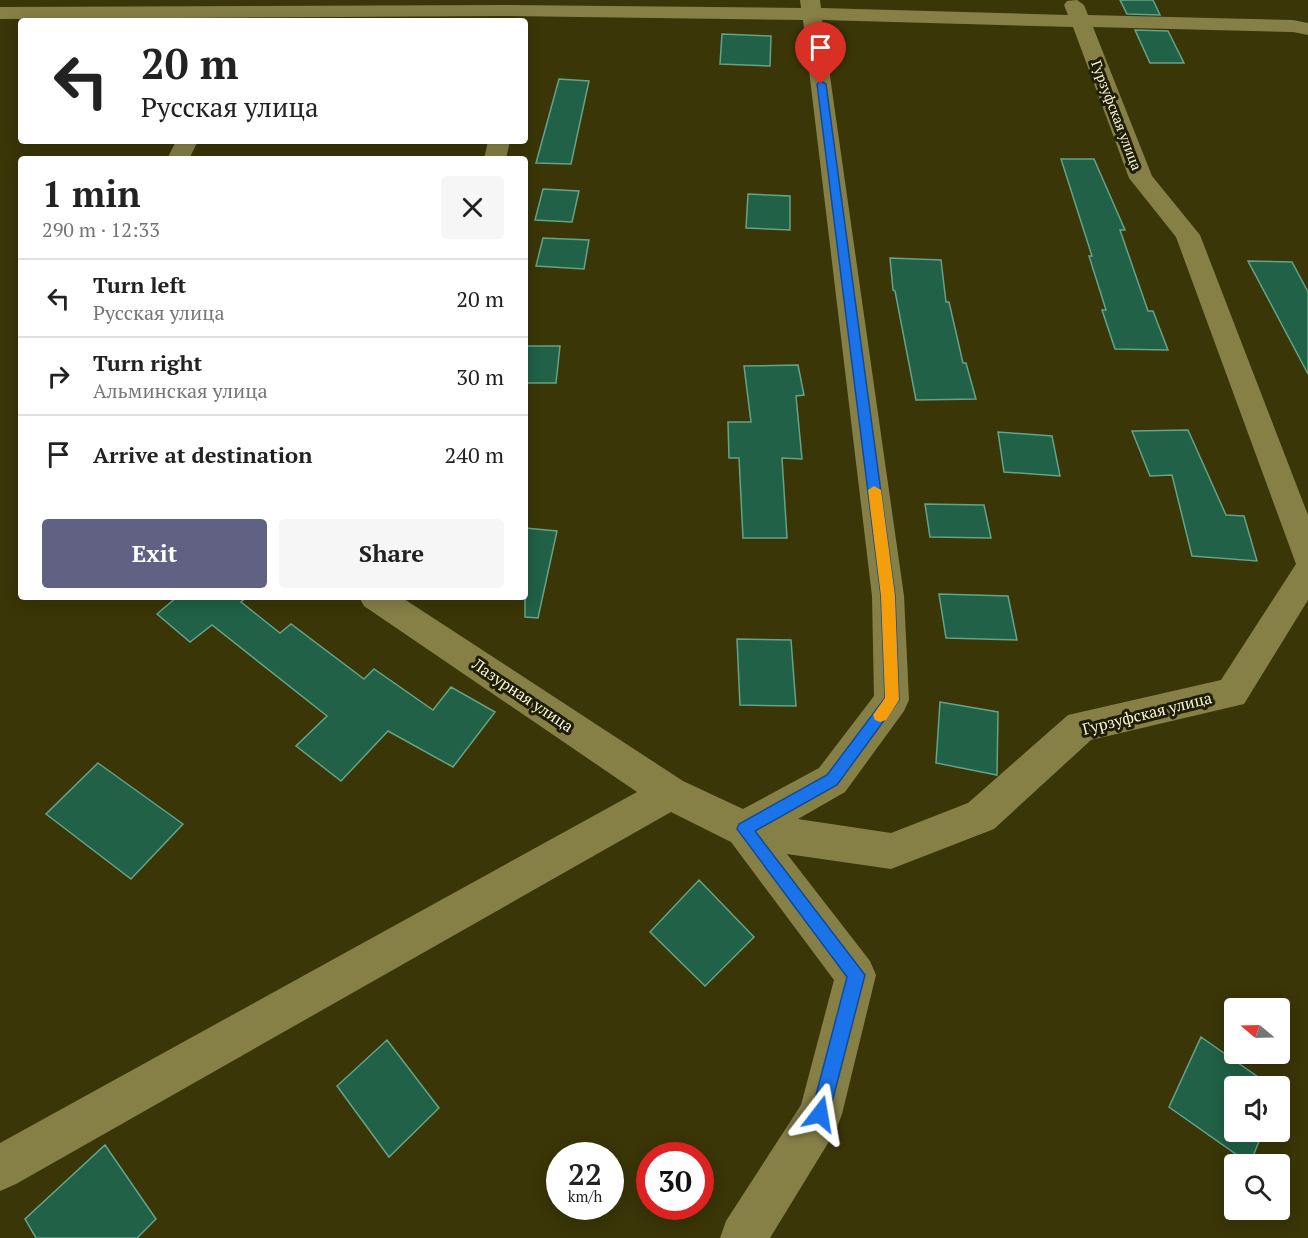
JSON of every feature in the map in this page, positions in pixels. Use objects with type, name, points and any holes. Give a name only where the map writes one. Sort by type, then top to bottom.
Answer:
[{"type":"street","name":"Гурзуфская улица","points":[[1072,0],[1141,178],[1188,235],[1308,556]]},
{"type":"street","points":[[743,1238],[820,1114],[856,975],[744,829],[832,780],[892,700],[888,596],[811,7]]},
{"type":"street","points":[[0,14],[811,7],[1082,23],[1293,26],[1308,29]]},
{"type":"street","name":"Гурзуфская улица","points":[[744,829],[891,851],[981,816],[1081,726],[1232,693],[1308,572]]},
{"type":"street","name":"Лазурная улица","points":[[391,602],[670,793],[744,829]]},
{"type":"street","points":[[0,1168],[670,793]]},
{"type":"building","points":[[1120,0],[1153,0],[1160,15],[1127,14]]},
{"type":"building","points":[[1135,30],[1168,31],[1184,63],[1150,63]]},
{"type":"building","points":[[722,34],[771,36],[770,66],[720,64]]},
{"type":"building","points":[[559,79],[589,81],[571,164],[536,163]]},
{"type":"building","points":[[1061,159],[1094,159],[1125,230],[1120,230],[1148,311],[1153,311],[1168,350],[1115,349],[1102,310],[1106,310],[1089,256],[1092,256]]},
{"type":"building","points":[[543,189],[579,191],[572,222],[535,220]]},
{"type":"building","points":[[748,194],[790,196],[790,230],[746,228]]},
{"type":"building","points":[[543,238],[589,240],[584,269],[536,266]]},
{"type":"building","points":[[890,258],[941,260],[946,302],[949,302],[963,363],[966,363],[976,399],[916,400],[893,290]]},
{"type":"building","points":[[1248,261],[1292,262],[1308,292],[1308,374]]},
{"type":"building","points":[[528,346],[560,346],[556,383],[528,383]]},
{"type":"building","points":[[798,365],[804,395],[796,396],[802,459],[782,458],[787,538],[743,538],[739,458],[729,458],[728,422],[751,422],[744,366]]},
{"type":"building","points":[[1188,430],[1226,515],[1244,516],[1257,561],[1192,556],[1172,475],[1150,476],[1132,431]]},
{"type":"building","points":[[998,432],[1052,436],[1060,476],[1004,472]]},
{"type":"building","points":[[925,504],[984,505],[991,538],[930,537]]},
{"type":"building","points":[[528,528],[557,531],[538,618],[525,617],[525,600],[528,600]]},
{"type":"building","points":[[939,594],[1008,596],[1017,640],[946,638]]},
{"type":"building","points":[[173,600],[243,600],[241,602],[280,633],[291,624],[364,679],[374,669],[433,710],[451,687],[495,712],[453,767],[388,731],[341,781],[296,746],[327,716],[212,625],[190,642],[157,614]]},
{"type":"building","points":[[737,639],[791,640],[796,706],[740,705]]},
{"type":"building","points":[[940,702],[998,712],[997,775],[936,763]]},
{"type":"building","points":[[98,763],[183,824],[131,879],[46,814]]},
{"type":"building","points":[[699,880],[754,937],[705,986],[650,932]]},
{"type":"building","points":[[1201,1037],[1224,1053],[1224,1064],[1240,1064],[1257,1076],[1224,1076],[1224,1142],[1259,1142],[1254,1154],[1236,1154],[1169,1107]]},
{"type":"building","points":[[387,1040],[439,1108],[389,1157],[337,1086]]},
{"type":"building","points":[[105,1145],[156,1219],[137,1238],[36,1238],[25,1219]]},
{"type":"slow traffic","points":[[874,490],[888,596],[892,700],[880,715]]},
{"type":"route","points":[[820,1114],[856,975],[744,829],[832,780],[892,700],[888,596],[821,84]]}]
